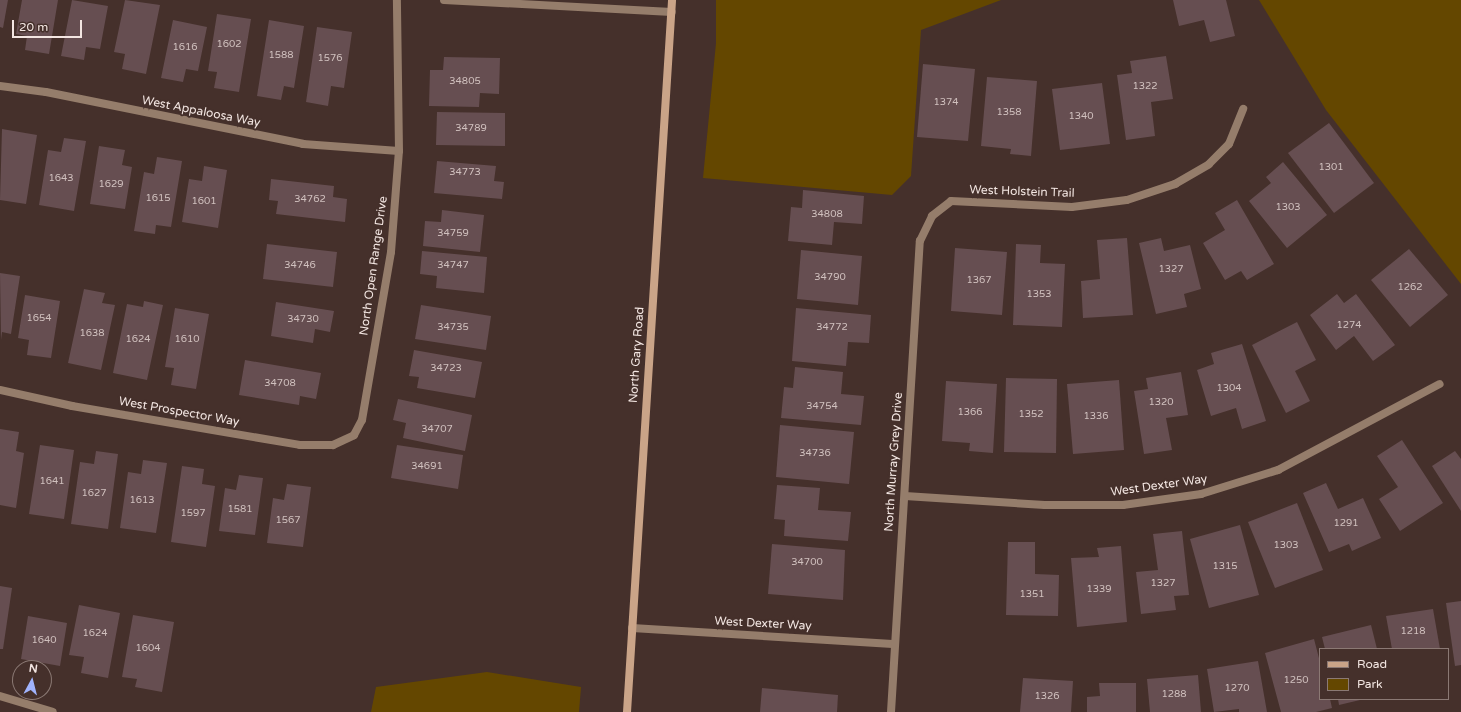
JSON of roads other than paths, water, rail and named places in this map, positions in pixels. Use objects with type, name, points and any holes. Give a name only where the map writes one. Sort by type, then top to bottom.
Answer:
[{"type":"main road","name":"North Gary Road","points":[[626,712],[672,0]]},
{"type":"street","name":"North Open Range Drive","points":[[354,435],[362,420],[390,252],[399,151],[397,0]]},
{"type":"street","points":[[444,0],[672,12]]},
{"type":"street","name":"West Appaloosa Way","points":[[0,86],[46,92],[303,144],[399,151]]},
{"type":"street","name":"West Holstein Trail","points":[[932,216],[951,201],[1072,207],[1127,200],[1175,184],[1209,164],[1229,144],[1243,108]]},
{"type":"street","name":"North Murray Grey Drive","points":[[891,712],[893,644],[905,496],[920,241],[932,216]]},
{"type":"street","name":"West Dexter Way","points":[[905,496],[1045,505],[1123,505],[1201,494],[1278,470],[1440,384]]},
{"type":"street","name":"West Prospector Way","points":[[0,390],[72,406],[300,445],[333,445],[354,435]]},
{"type":"street","name":"West Dexter Way","points":[[632,628],[893,644]]},
{"type":"street","points":[[0,696],[54,712]]}]
